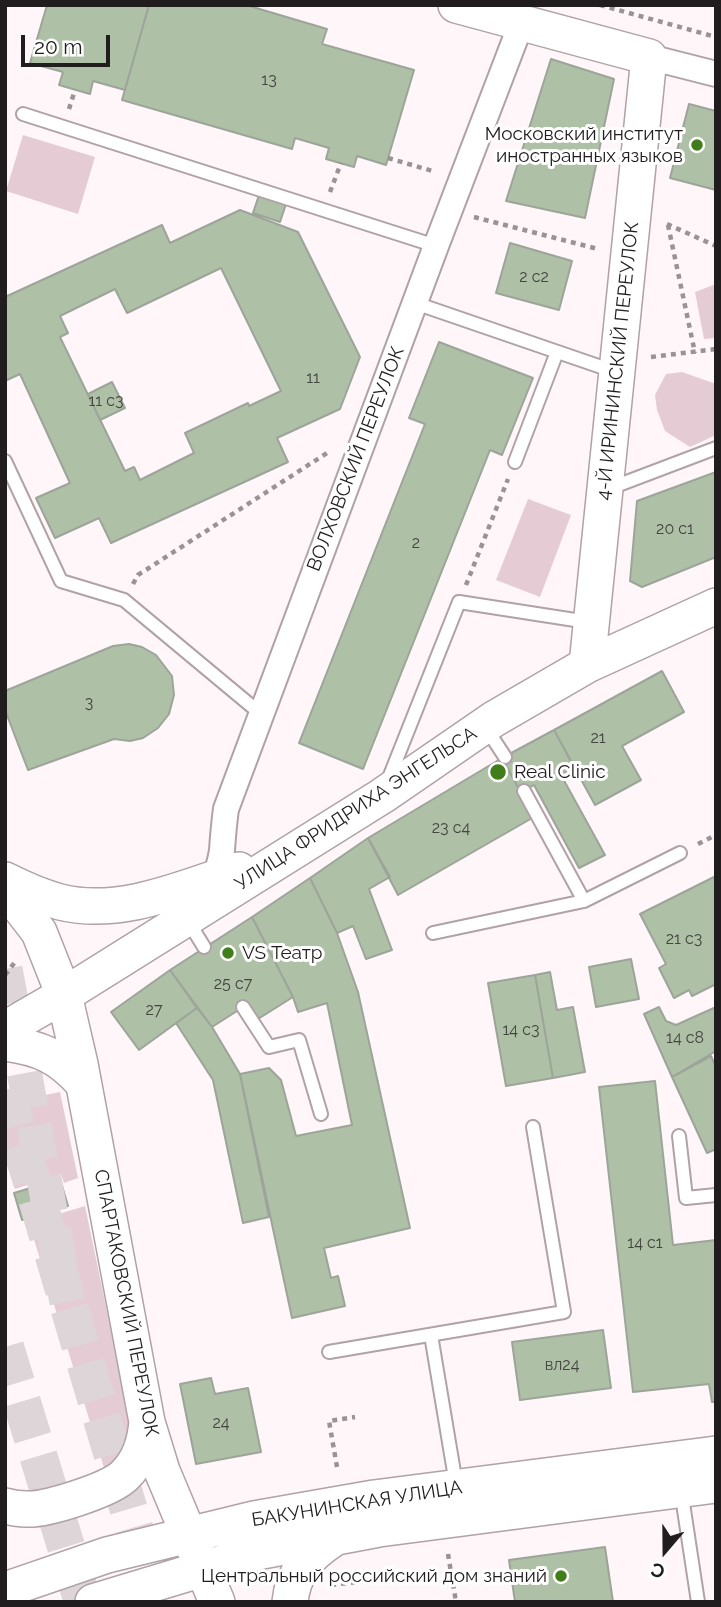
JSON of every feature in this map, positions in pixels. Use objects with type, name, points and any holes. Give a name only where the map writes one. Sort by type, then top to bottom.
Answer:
[{"type":"main road","points":[[456,5],[649,57]]},
{"type":"main road","name":"4-Й ИРИНИНСКИЙ ПЕРЕУЛОК","points":[[587,665],[605,491],[631,365],[629,257],[649,57]]},
{"type":"main road","name":"УЛИЦА ФРИДРИХА ЭНГЕЛЬСА","points":[[5,1029],[64,995],[195,932],[216,888],[292,853],[382,796],[484,726],[587,665],[716,606]]},
{"type":"main road","points":[[5,880],[62,902],[92,905],[121,905],[173,892],[216,888]]},
{"type":"main road","name":"СПАРТАКОВСКИЙ ПЕРЕУЛОК","points":[[5,888],[39,932],[64,995],[147,1422],[162,1471],[217,1602]]},
{"type":"main road","points":[[5,1044],[28,1046],[50,1054],[69,1067],[83,1083]]},
{"type":"main road","points":[[5,1506],[29,1510],[94,1493],[123,1477],[145,1444],[147,1422]]},
{"type":"main road","name":"БАКУНИНСКАЯ УЛИЦА","points":[[5,1590],[107,1555],[254,1519],[374,1498],[716,1454]]},
{"type":"main road","name":"БАКУНИНСКАЯ УЛИЦА","points":[[93,1602],[262,1551],[336,1537],[393,1527],[716,1485]]},
{"type":"main road","points":[[290,1602],[297,1572],[307,1559],[336,1537]]},
{"type":"street","name":"ВОЛХОВСКИЙ ПЕРЕУЛОК","points":[[216,888],[226,809],[521,24]]},
{"type":"street","points":[[649,57],[716,74]]},
{"type":"lane","points":[[23,114],[436,246]]},
{"type":"lane","points":[[415,303],[557,352],[631,365]]},
{"type":"lane","points":[[515,462],[557,352]]},
{"type":"lane","points":[[605,491],[716,447]]},
{"type":"lane","points":[[5,461],[61,582],[124,600],[261,715]]},
{"type":"lane","points":[[382,796],[459,602],[591,622]]},
{"type":"lane","points":[[484,726],[505,757]]},
{"type":"lane","points":[[524,791],[584,901]]},
{"type":"lane","points":[[433,933],[584,901],[680,853]]},
{"type":"lane","points":[[243,1007],[269,1047],[299,1040],[321,1114]]},
{"type":"lane","points":[[328,1352],[564,1312],[533,1127]]},
{"type":"lane","points":[[679,1136],[687,1199],[716,1195]]},
{"type":"lane","points":[[431,1335],[456,1488]]},
{"type":"lane","points":[[681,1490],[698,1602]]},
{"type":"path","points":[[600,5],[716,37]]},
{"type":"path","points":[[388,158],[436,172]]},
{"type":"path","points":[[324,209],[341,163]]},
{"type":"path","points":[[449,211],[629,257]]},
{"type":"path","points":[[660,221],[716,246]]},
{"type":"path","points":[[668,225],[695,353]]},
{"type":"path","points":[[631,365],[716,349]]},
{"type":"path","points":[[124,600],[138,575],[327,453],[333,455]]},
{"type":"path","points":[[459,602],[515,462]]},
{"type":"path","points":[[337,1467],[329,1421],[355,1417]]},
{"type":"path","points":[[448,1554],[456,1602]]},
{"type":"shaded area","points":[[23,135],[95,157],[78,214],[6,191]]},
{"type":"shaded area","points":[[716,284],[716,338],[704,339],[695,292]]},
{"type":"shaded area","points":[[682,372],[716,384],[716,435],[690,447],[665,431],[655,395],[666,374]]},
{"type":"shaded area","points":[[528,499],[571,515],[540,597],[496,580]]},
{"type":"shaded area","points":[[42,1085],[45,1095],[60,1092],[78,1178],[64,1183],[61,1174],[15,1189],[5,1159],[5,1098]]},
{"type":"shaded area","points":[[85,1206],[131,1426],[125,1449],[105,1471],[29,1223]]},
{"type":"building","points":[[47,5],[149,5],[125,90],[93,81],[90,94],[59,85],[63,72],[30,63]]},
{"type":"building","points":[[149,5],[246,5],[327,29],[322,44],[414,70],[386,165],[357,156],[354,167],[326,159],[329,148],[295,138],[292,149],[122,100]]},
{"type":"building","points":[[551,59],[614,79],[585,218],[506,201]]},
{"type":"building","name":"Московский институт иностранных языков","points":[[689,104],[716,111],[716,190],[670,178]]},
{"type":"building","points":[[260,192],[287,201],[280,222],[253,213]]},
{"type":"building","points":[[240,210],[298,232],[360,357],[340,409],[277,438],[288,462],[111,543],[99,518],[55,538],[36,498],[70,483],[20,374],[5,381],[5,297],[162,225],[170,243]],"holes":[[[221,268],[281,391],[249,406],[248,403],[185,433],[194,453],[140,480],[134,467],[125,471],[60,337],[68,333],[60,316],[115,289],[127,313]]]},
{"type":"building","points":[[510,243],[572,261],[559,310],[496,293]]},
{"type":"building","points":[[439,342],[533,378],[502,455],[490,450],[363,769],[299,743],[425,424],[409,418]]},
{"type":"building","points":[[112,382],[125,408],[100,420],[88,394]]},
{"type":"building","points":[[716,472],[716,557],[642,587],[630,581],[637,501]]},
{"type":"building","points":[[129,644],[142,647],[156,655],[172,676],[174,695],[169,714],[158,728],[143,738],[130,741],[114,739],[28,770],[5,710],[5,691],[113,646]]},
{"type":"building","points":[[662,671],[684,712],[622,746],[641,780],[595,805],[554,730]]},
{"type":"building","points":[[554,730],[574,767],[561,775],[605,855],[579,868],[534,785],[521,793],[502,758]]},
{"type":"building","points":[[502,758],[534,817],[398,895],[368,838]]},
{"type":"building","points":[[368,838],[390,877],[369,889],[392,950],[366,959],[353,926],[337,933],[310,878]]},
{"type":"building","points":[[716,876],[716,984],[692,996],[689,990],[674,998],[659,968],[666,964],[640,914]]},
{"type":"building","points":[[310,878],[337,933],[358,992],[410,1228],[324,1248],[331,1278],[338,1276],[345,1306],[292,1318],[240,1074],[269,1068],[281,1080],[296,1136],[352,1125],[327,1003],[298,1012],[252,917]]},
{"type":"building","points":[[252,917],[293,997],[258,1019],[248,1004],[212,1027],[170,970]]},
{"type":"building","points":[[631,959],[639,999],[596,1007],[589,967]]},
{"type":"building","points":[[170,970],[197,1008],[139,1050],[111,1012]]},
{"type":"building","points":[[550,972],[557,1010],[573,1007],[585,1072],[553,1078],[535,975]]},
{"type":"building","points":[[535,975],[553,1078],[506,1086],[488,983]]},
{"type":"building","points":[[659,1007],[666,1021],[676,1025],[716,1007],[716,1051],[672,1077],[644,1014]]},
{"type":"building","points":[[197,1008],[212,1027],[240,1074],[269,1217],[243,1223],[213,1080],[176,1023]]},
{"type":"building","points":[[711,1056],[716,1067],[716,1149],[707,1153],[672,1077]]},
{"type":"building","points":[[655,1081],[673,1245],[716,1240],[716,1402],[712,1402],[709,1384],[633,1392],[599,1087]]},
{"type":"building","points":[[60,1179],[68,1206],[22,1220],[14,1193]]},
{"type":"building","points":[[603,1330],[611,1388],[520,1400],[512,1342]]},
{"type":"building","points":[[211,1378],[215,1394],[248,1388],[261,1452],[196,1464],[180,1384]]},
{"type":"building","name":"Центральный российский дом знаний","points":[[605,1547],[613,1602],[515,1602],[509,1560]]},
{"type":"tunnel","points":[[5,969],[67,1302]]},
{"type":"tunnel","points":[[5,1090],[156,1602]]},
{"type":"tunnel","points":[[5,1347],[83,1602]]},
{"type":"place","name":"Московский институт иностранных языков","points":[[697,145]]},
{"type":"place","name":"Real Clinic","points":[[498,772]]},
{"type":"place","name":"VS Театр","points":[[228,953]]},
{"type":"place","name":"Центральный российский дом знаний","points":[[561,1576]]}]
